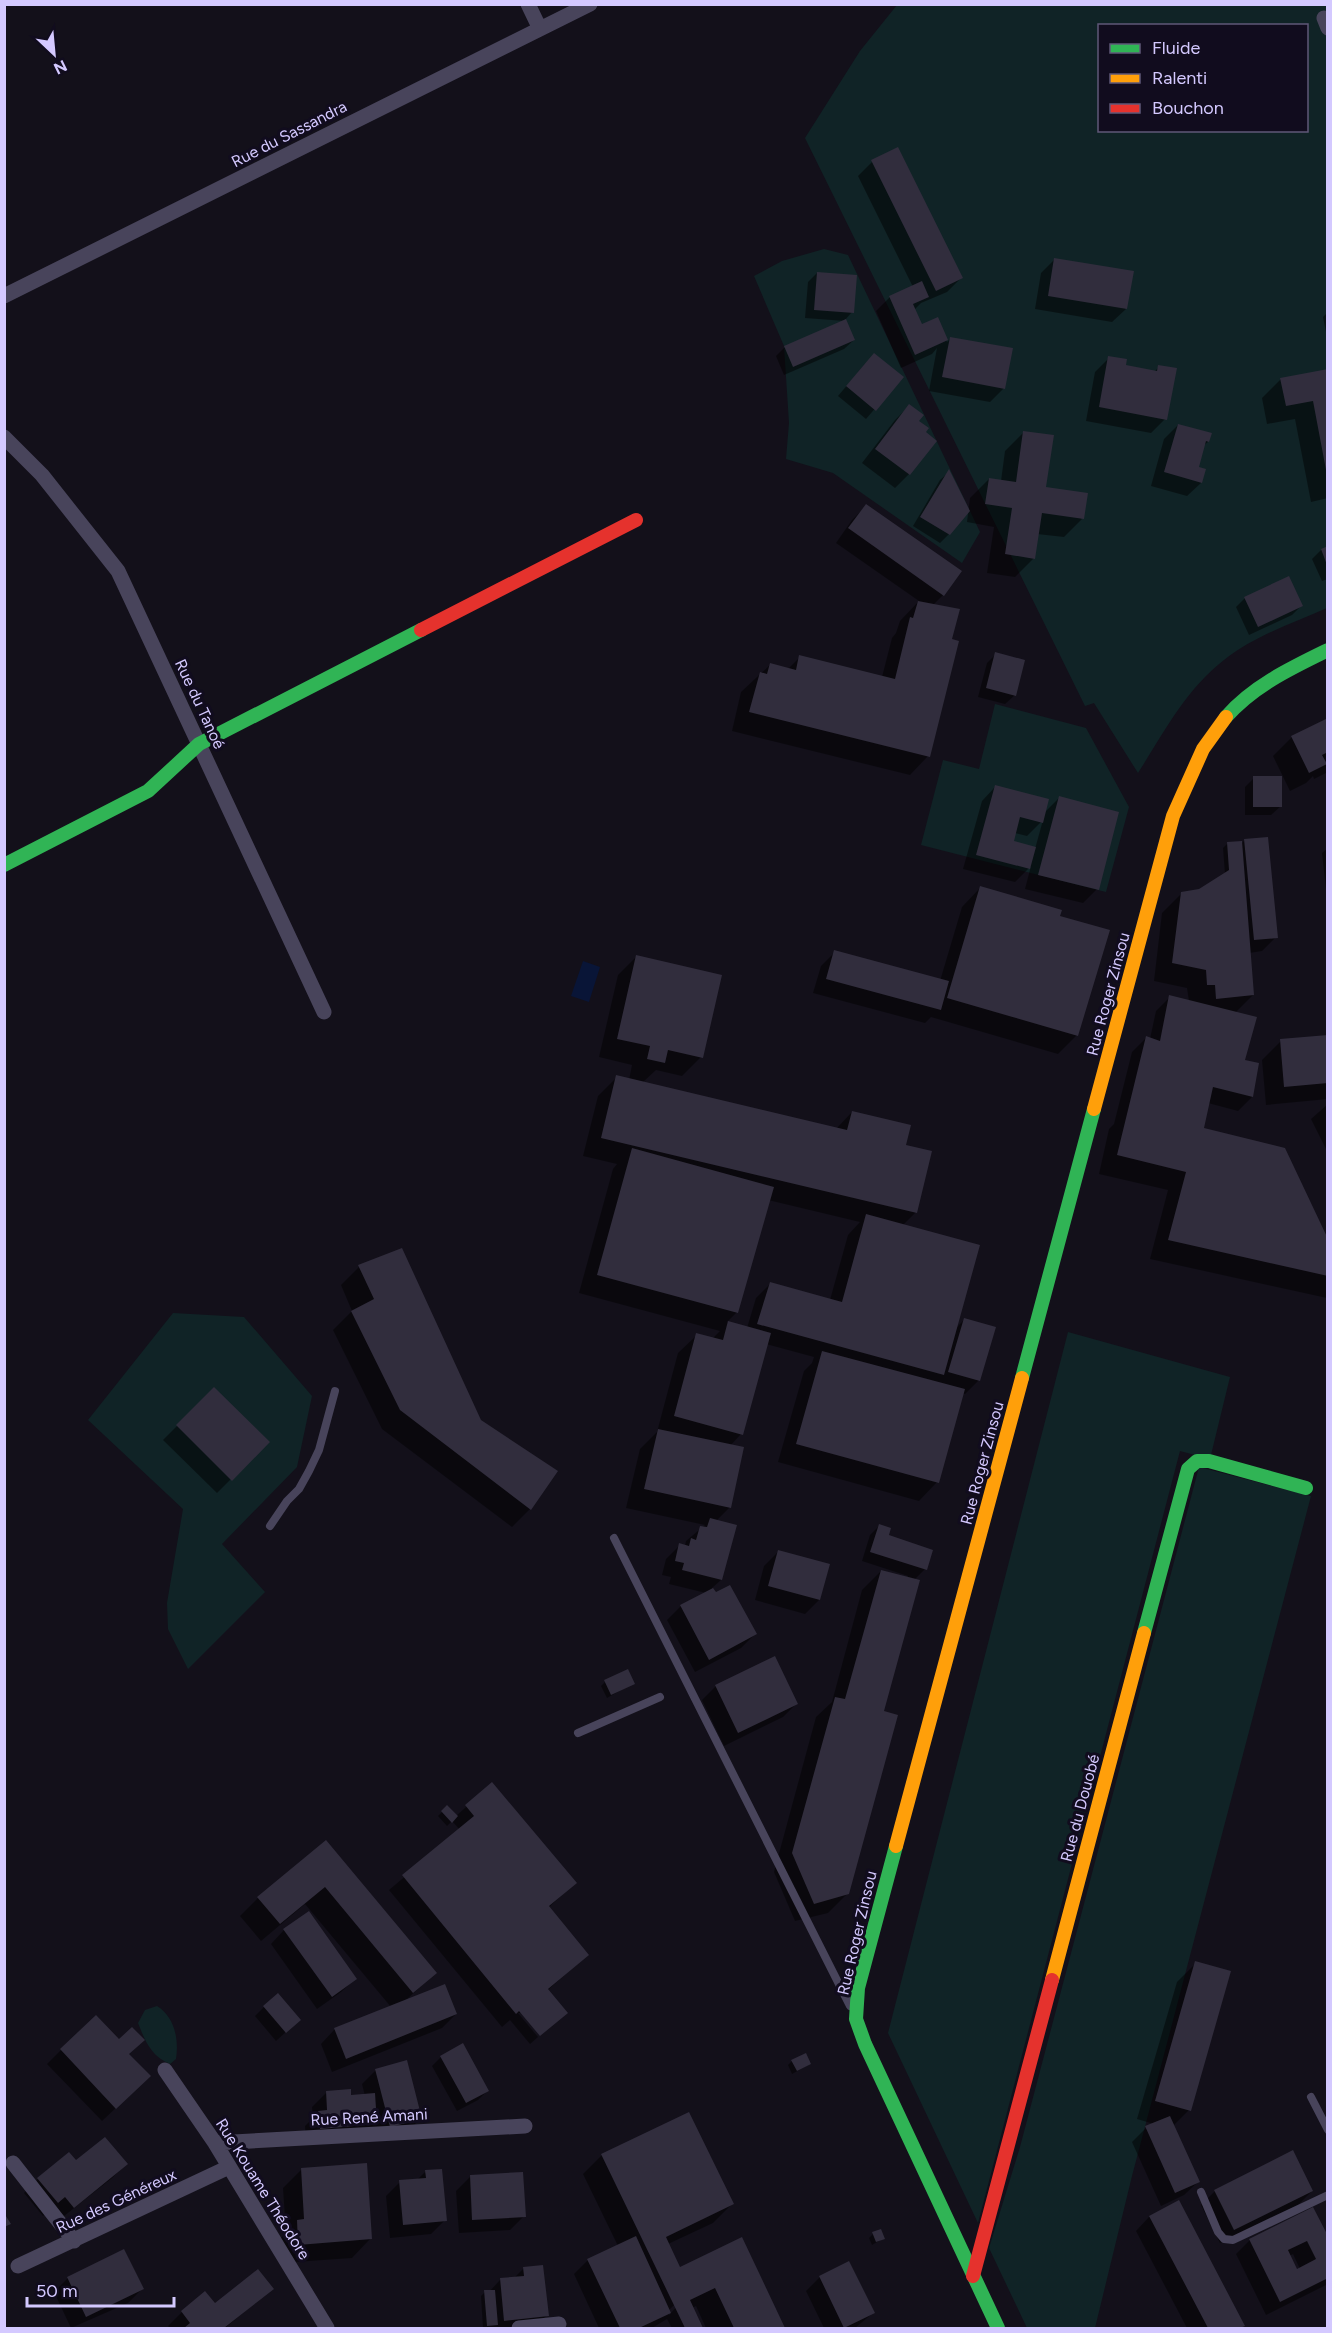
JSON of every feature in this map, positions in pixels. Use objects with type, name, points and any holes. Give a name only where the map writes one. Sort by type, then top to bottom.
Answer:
[{"type":"street","points":[[528,4],[540,29]]},
{"type":"street","name":"Rue du Sassandra","points":[[4,296],[590,4]]},
{"type":"street","name":"Rue du Tanoé","points":[[4,436],[42,475],[118,571],[324,1012]]},
{"type":"street","points":[[4,865],[148,791],[199,744],[636,520]]},
{"type":"street","name":"Rue Roger Zinsou","points":[[998,2328],[865,2044],[856,2019],[858,1988],[1173,816],[1203,751],[1214,731],[1229,712],[1264,682],[1328,650]]},
{"type":"street","name":"Rue du Douobé","points":[[973,2276],[1188,1469],[1197,1461],[1209,1461],[1306,1488]]},
{"type":"street","name":"Rue Kouame Théodore","points":[[165,2070],[215,2143],[327,2328]]},
{"type":"street","name":"Rue René Amani","points":[[215,2143],[525,2126]]},
{"type":"street","points":[[13,2163],[74,2241]]},
{"type":"street","name":"Rue des Généreux","points":[[18,2266],[229,2167]]},
{"type":"street","points":[[519,2328],[560,2324]]},
{"type":"lane","points":[[270,1526],[287,1501],[299,1489],[309,1471],[319,1450],[335,1390]]},
{"type":"lane","points":[[614,1538],[856,2019]]},
{"type":"lane","points":[[578,1733],[660,1697]]},
{"type":"lane","points":[[1311,2097],[1328,2130]]},
{"type":"lane","points":[[1200,2192],[1218,2232],[1224,2239],[1233,2240],[1328,2195]]},
{"type":"green space","points":[[897,5],[1327,5],[1327,608],[1248,644],[1210,672],[1176,713],[1138,773],[1094,703],[1085,706],[805,138],[860,51]]},
{"type":"green space","points":[[824,249],[848,255],[980,532],[962,563],[833,473],[786,459],[789,423],[784,346],[754,276],[782,261]]},
{"type":"green space","points":[[995,704],[1086,728],[1129,807],[1106,892],[921,845],[943,760],[979,769]]},
{"type":"green space","points":[[173,1313],[244,1317],[312,1396],[297,1467],[222,1544],[265,1592],[188,1669],[168,1629],[167,1603],[183,1509],[88,1420]]},
{"type":"green space","points":[[1068,1332],[1230,1377],[1210,1459],[1180,1451],[978,2223],[888,2033]]},
{"type":"green space","points":[[1199,1467],[1311,1496],[1132,2176],[1095,2328],[1027,2328],[989,2248],[1020,2147]]},
{"type":"green space","points":[[157,2006],[168,2016],[176,2037],[176,2059],[170,2064],[153,2052],[138,2023],[145,2010]]},
{"type":"water","points":[[583,961],[600,967],[589,1002],[571,996]]},
{"type":"building","points":[[898,147],[963,278],[936,291],[871,160]]},
{"type":"building","points":[[1054,258],[1134,271],[1127,309],[1048,296]]},
{"type":"building","points":[[817,272],[857,275],[854,313],[814,310]]},
{"type":"building","points":[[922,281],[929,297],[913,304],[922,324],[938,317],[948,340],[915,355],[889,296]]},
{"type":"building","points":[[846,319],[855,340],[793,367],[784,346]]},
{"type":"building","points":[[950,337],[1013,348],[1005,389],[942,377]]},
{"type":"building","points":[[874,353],[904,377],[876,411],[846,386]]},
{"type":"building","points":[[1108,356],[1127,359],[1126,365],[1157,371],[1158,365],[1177,368],[1167,420],[1099,407]]},
{"type":"building","points":[[1328,369],[1328,470],[1326,470],[1313,401],[1286,406],[1280,378]]},
{"type":"building","points":[[909,404],[924,415],[919,421],[929,428],[926,432],[937,441],[910,475],[875,449]]},
{"type":"building","points":[[1178,424],[1212,433],[1209,442],[1206,441],[1199,467],[1206,469],[1202,483],[1164,472]]},
{"type":"building","points":[[1023,431],[1054,435],[1046,487],[1088,493],[1084,519],[1042,513],[1035,559],[1005,554],[1012,508],[985,504],[989,478],[1016,482]]},
{"type":"building","points":[[949,469],[970,511],[950,535],[920,517]]},
{"type":"building","points":[[866,504],[962,571],[944,596],[848,528]]},
{"type":"building","points":[[1328,546],[1328,565],[1327,565],[1321,549]]},
{"type":"building","points":[[1289,576],[1303,606],[1258,627],[1244,597]]},
{"type":"building","points":[[918,601],[960,609],[952,639],[959,641],[930,757],[749,712],[760,672],[767,674],[770,663],[796,670],[799,655],[895,679],[910,617],[913,618]]},
{"type":"building","points":[[995,652],[1025,660],[1016,696],[986,688]]},
{"type":"building","points":[[1328,718],[1328,752],[1322,755],[1327,764],[1309,773],[1291,736]]},
{"type":"building","points":[[1253,776],[1282,776],[1282,807],[1253,807]]},
{"type":"building","points":[[995,785],[1049,799],[1043,823],[1020,817],[1014,841],[1036,847],[1030,869],[976,855]]},
{"type":"building","points":[[1059,796],[1119,812],[1099,890],[1038,875]]},
{"type":"building","points":[[1268,837],[1278,938],[1254,940],[1244,839]]},
{"type":"building","points":[[1242,841],[1254,995],[1216,999],[1215,985],[1207,985],[1206,970],[1172,963],[1181,892],[1199,889],[1229,870],[1227,842]]},
{"type":"building","points":[[980,886],[1062,910],[1060,916],[1110,930],[1078,1036],[947,998]]},
{"type":"building","points":[[834,950],[949,981],[941,1010],[826,979]]},
{"type":"building","points":[[636,955],[722,975],[703,1058],[668,1050],[665,1063],[647,1059],[650,1046],[617,1039]]},
{"type":"building","points":[[1169,995],[1257,1017],[1245,1060],[1259,1063],[1253,1097],[1213,1087],[1204,1128],[1285,1148],[1328,1239],[1328,1276],[1168,1240],[1186,1172],[1117,1155],[1146,1036],[1160,1041]]},
{"type":"building","points":[[1328,1035],[1328,1083],[1284,1087],[1280,1039]]},
{"type":"building","points":[[616,1075],[847,1130],[852,1111],[911,1125],[906,1145],[932,1151],[917,1213],[601,1138]]},
{"type":"building","points":[[632,1148],[774,1187],[738,1313],[597,1275]]},
{"type":"building","points":[[866,1214],[980,1245],[944,1375],[757,1324],[770,1282],[842,1302]]},
{"type":"building","points":[[402,1248],[481,1420],[558,1471],[531,1510],[400,1410],[351,1311],[374,1299],[358,1265]]},
{"type":"building","points":[[964,1318],[996,1327],[980,1381],[948,1372]]},
{"type":"building","points":[[728,1321],[771,1333],[743,1435],[674,1416],[696,1333],[723,1340]]},
{"type":"building","points":[[822,1351],[965,1389],[939,1483],[796,1444]]},
{"type":"building","points":[[214,1387],[270,1442],[232,1481],[176,1425]]},
{"type":"building","points":[[658,1429],[744,1447],[731,1508],[644,1489]]},
{"type":"building","points":[[710,1518],[737,1525],[722,1580],[682,1570],[684,1563],[675,1561],[679,1543],[689,1546],[691,1538],[696,1540],[700,1526],[707,1527]]},
{"type":"building","points":[[879,1524],[891,1528],[889,1535],[933,1550],[927,1570],[870,1552]]},
{"type":"building","points":[[778,1550],[830,1564],[820,1600],[768,1586]]},
{"type":"building","points":[[881,1570],[920,1580],[884,1711],[898,1715],[849,1894],[814,1904],[792,1853],[835,1697],[845,1699]]},
{"type":"building","points":[[730,1585],[757,1634],[709,1660],[680,1605],[713,1588],[716,1592]]},
{"type":"building","points":[[775,1656],[798,1704],[738,1733],[715,1685]]},
{"type":"building","points":[[628,1669],[635,1684],[611,1695],[604,1680]]},
{"type":"building","points":[[492,1782],[577,1883],[549,1906],[589,1955],[548,1989],[568,2013],[540,2036],[519,2011],[516,2014],[402,1875],[474,1816],[465,1805]]},
{"type":"building","points":[[447,1805],[458,1816],[452,1823],[441,1811]]},
{"type":"building","points":[[326,1840],[437,1973],[413,1993],[325,1887],[280,1924],[257,1897]]},
{"type":"building","points":[[309,1911],[357,1979],[332,1997],[283,1929]]},
{"type":"building","points":[[1195,1961],[1231,1971],[1191,2111],[1155,2101]]},
{"type":"building","points":[[445,1984],[457,2014],[346,2059],[334,2028]]},
{"type":"building","points":[[278,1993],[301,2020],[286,2033],[263,2006]]},
{"type":"building","points":[[96,2015],[119,2039],[132,2027],[145,2040],[129,2054],[151,2076],[116,2109],[60,2049]]},
{"type":"building","points":[[463,2043],[489,2091],[466,2103],[440,2056]]},
{"type":"building","points":[[806,2053],[811,2064],[797,2071],[791,2060]]},
{"type":"building","points":[[407,2060],[422,2119],[390,2127],[375,2069]]},
{"type":"building","points":[[351,2089],[351,2095],[375,2093],[377,2124],[320,2129],[318,2111],[327,2110],[326,2091]]},
{"type":"building","points":[[689,2112],[734,2204],[666,2237],[680,2267],[742,2237],[785,2328],[734,2328],[715,2288],[690,2300],[703,2328],[685,2328],[601,2154]]},
{"type":"building","points":[[1170,2116],[1200,2182],[1175,2193],[1145,2126]]},
{"type":"building","points":[[105,2137],[128,2164],[74,2208],[65,2197],[58,2203],[37,2178],[69,2152],[76,2160]]},
{"type":"building","points":[[1293,2150],[1313,2191],[1234,2230],[1214,2190]]},
{"type":"building","points":[[367,2163],[372,2239],[298,2245],[297,2220],[304,2219],[301,2168]]},
{"type":"building","points":[[442,2169],[447,2221],[403,2225],[399,2180],[426,2178],[425,2170]]},
{"type":"building","points":[[523,2172],[526,2217],[472,2220],[470,2175]]},
{"type":"building","points":[[1179,2200],[1245,2326],[1208,2328],[1149,2216]]},
{"type":"building","points":[[1313,2207],[1328,2236],[1328,2278],[1280,2302],[1249,2239]],"holes":[[[1307,2241],[1316,2259],[1297,2269],[1288,2250]]]},
{"type":"building","points":[[4,2213],[11,2224],[4,2227]]},
{"type":"building","points":[[881,2229],[885,2239],[876,2242],[872,2232]]},
{"type":"building","points":[[636,2236],[671,2313],[639,2328],[620,2328],[587,2259]]},
{"type":"building","points":[[124,2249],[144,2289],[86,2317],[67,2277]]},
{"type":"building","points":[[849,2261],[875,2313],[844,2328],[819,2276]]},
{"type":"building","points":[[543,2265],[549,2316],[504,2321],[500,2278],[524,2276],[523,2267]]},
{"type":"building","points":[[258,2269],[274,2289],[224,2328],[184,2328],[190,2323],[181,2311],[205,2291],[215,2303]]},
{"type":"building","points":[[484,2290],[495,2290],[498,2325],[487,2326]]},
{"type":"traffic: fast","points":[[4,865],[148,791],[199,744],[421,630]]},
{"type":"traffic: fast","points":[[1226,717],[1260,687],[1328,650]]},
{"type":"traffic: fast","points":[[1022,1378],[1094,1109]]},
{"type":"traffic: fast","points":[[1144,1633],[1188,1469],[1197,1461],[1209,1461],[1306,1488]]},
{"type":"traffic: fast","points":[[896,1846],[858,1988],[856,2019],[865,2044],[998,2328]]},
{"type":"traffic: slow","points":[[1094,1109],[1173,816],[1203,749],[1226,717]]},
{"type":"traffic: slow","points":[[896,1846],[1022,1378]]},
{"type":"traffic: slow","points":[[1052,1980],[1144,1633]]},
{"type":"traffic: jam","points":[[421,630],[636,520]]},
{"type":"traffic: jam","points":[[973,2276],[1052,1980]]}]
